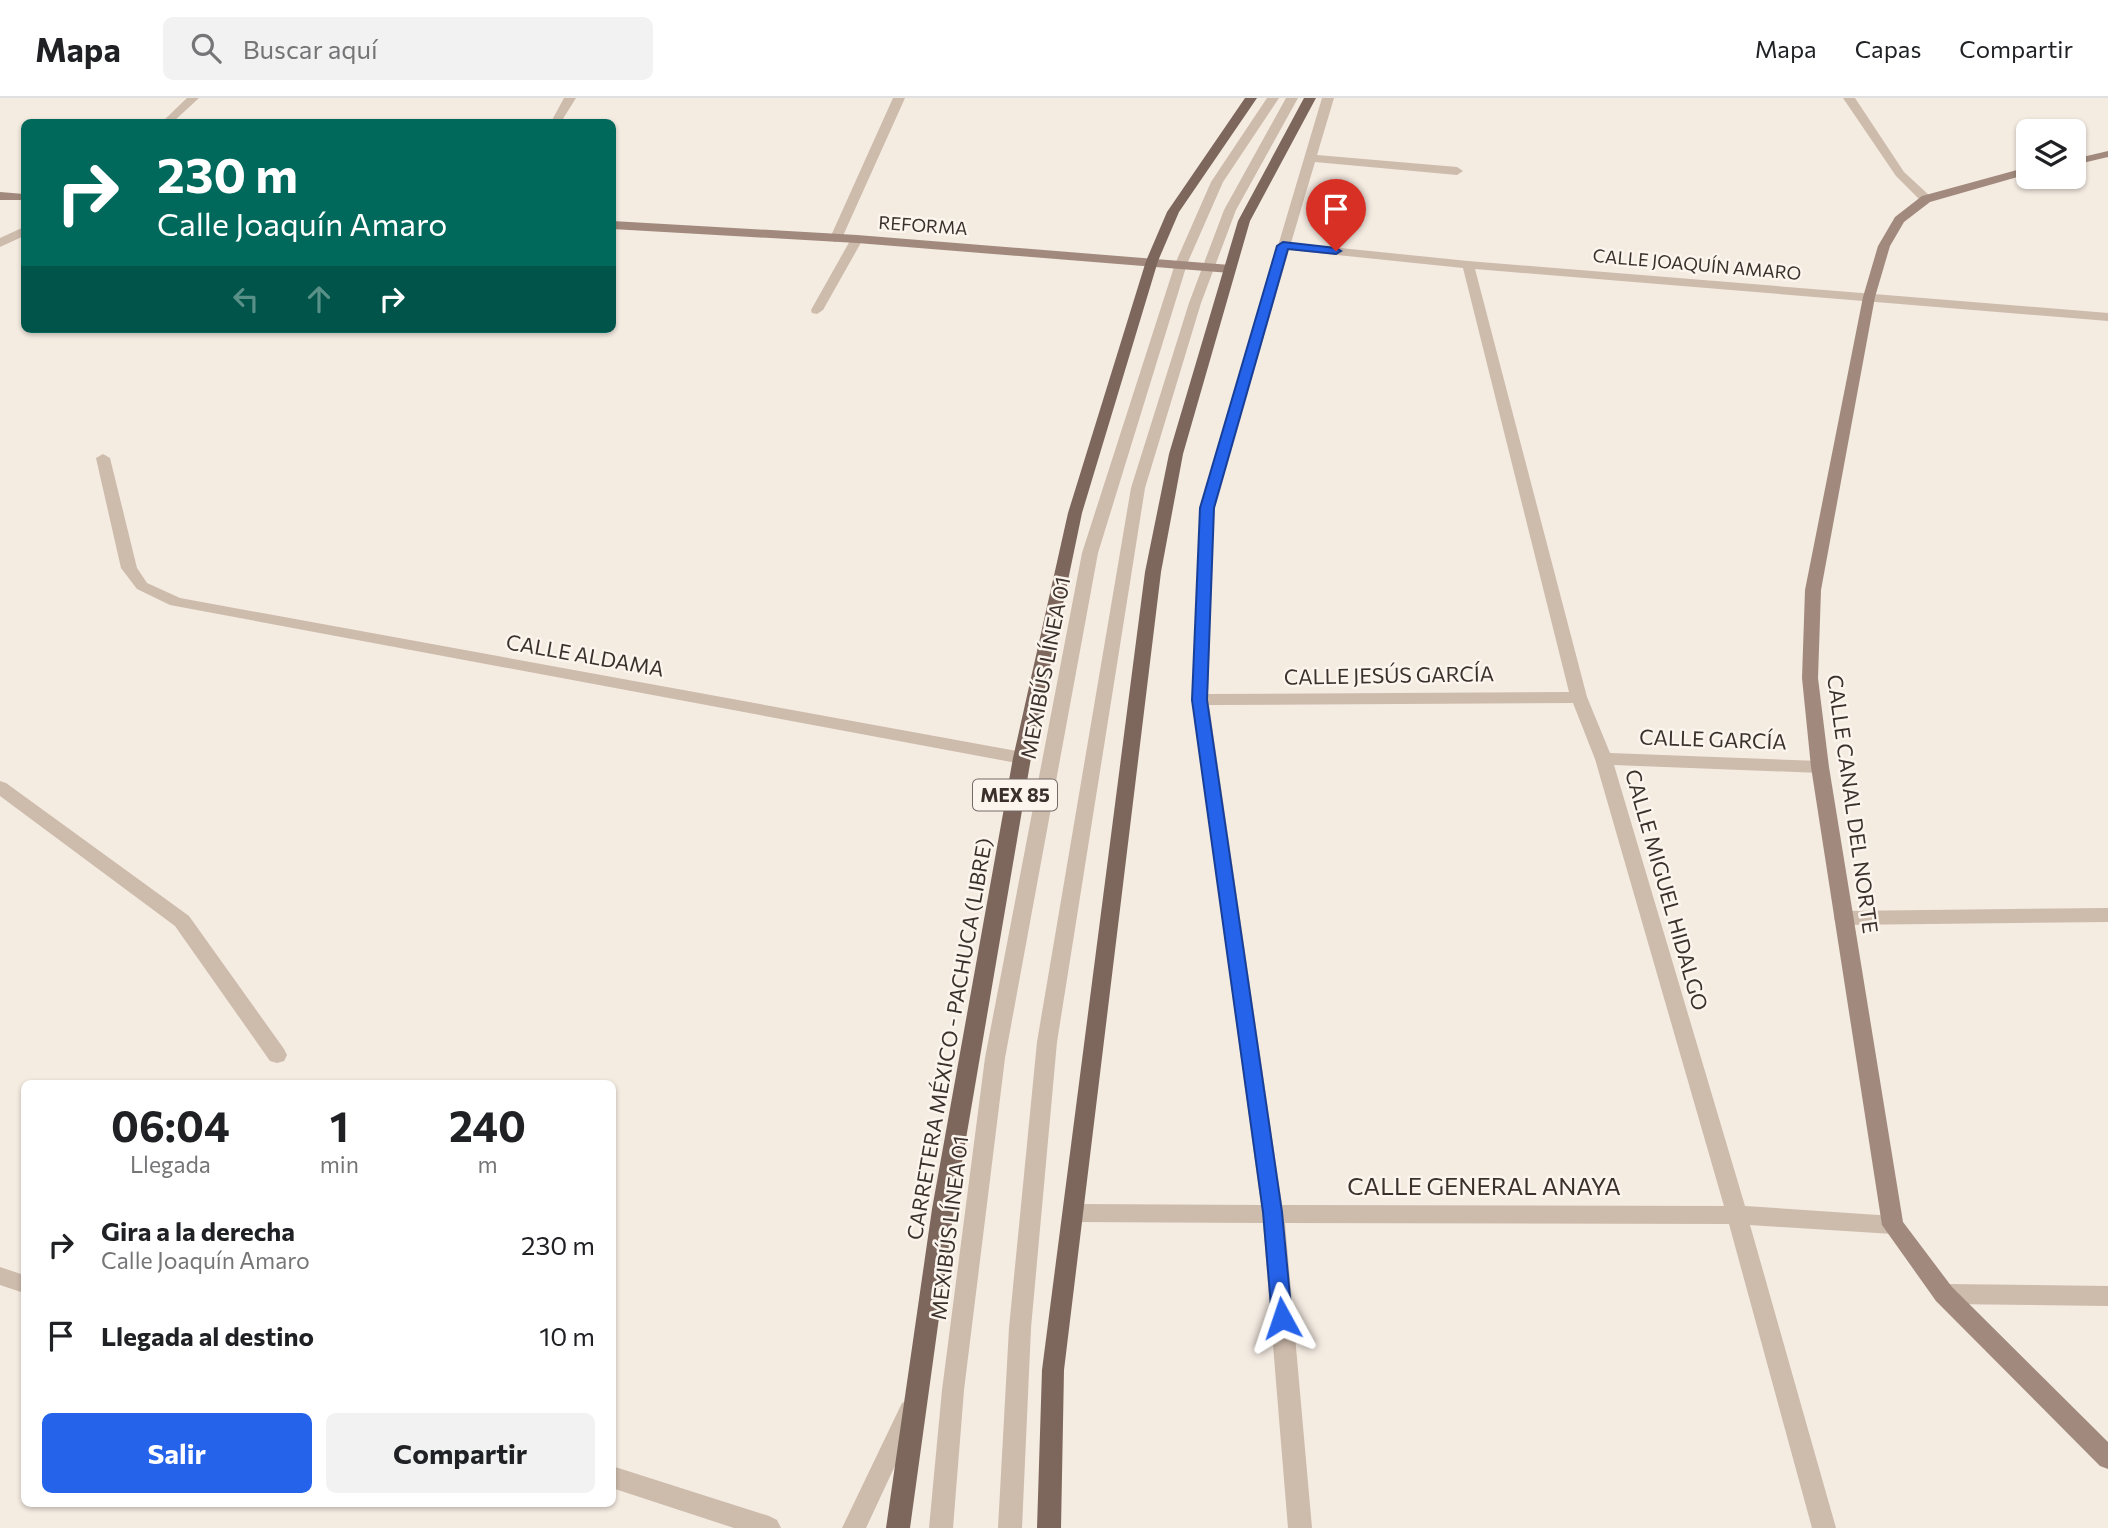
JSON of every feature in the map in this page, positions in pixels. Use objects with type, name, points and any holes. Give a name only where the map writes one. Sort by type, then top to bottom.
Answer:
[{"type":"main road","name":"CARRETERA MÉXICO - PACHUCA (LIBRE)","points":[[898,1528],[943,1209],[1022,758],[1075,513],[1152,261],[1173,212],[1251,98]]},
{"type":"main road","points":[[1049,1528],[1053,1370],[1153,572],[1176,454],[1244,220],[1310,98]]},
{"type":"street","points":[[170,119],[192,98]]},
{"type":"street","points":[[558,119],[570,98]]},
{"type":"street","points":[[836,238],[899,98]]},
{"type":"street","name":"MEXIBÚS LÍNEA 01","points":[[941,1528],[953,1390],[995,1058],[1090,553],[1181,264],[1217,182],[1273,98]]},
{"type":"street","points":[[1010,1528],[1020,1328],[1047,1042],[1138,488],[1208,266],[1230,209],[1292,98]]},
{"type":"street","points":[[1300,1528],[1273,1212],[1200,700],[1207,508],[1328,98]]},
{"type":"street","points":[[1849,98],[1900,174],[1926,199]]},
{"type":"street","points":[[2086,159],[2108,154]]},
{"type":"street","points":[[1310,158],[1457,171]]},
{"type":"street","name":"CALLE CANAL DEL NORTE","points":[[2016,174],[1926,199],[1899,220],[1884,246],[1869,297],[1813,590],[1810,678],[1820,767],[1893,1225],[1944,1294],[2108,1458]]},
{"type":"street","points":[[0,196],[21,197]]},
{"type":"street","name":"REFORMA","points":[[616,225],[856,239],[1230,269]]},
{"type":"street","points":[[0,243],[21,232]]},
{"type":"street","points":[[817,310],[856,239]]},
{"type":"street","name":"CALLE JOAQUÍN AMARO","points":[[1283,246],[1468,265],[2108,317]]},
{"type":"street","name":"CALLE MIGUEL HIDALGO","points":[[1468,265],[1579,697],[1604,759],[1737,1215],[1824,1528]]},
{"type":"street","name":"CALLE ALDAMA","points":[[103,458],[129,568],[142,586],[176,602],[1022,758]]},
{"type":"street","name":"CALLE JESÚS GARCÍA","points":[[1200,700],[1579,697]]},
{"type":"street","name":"CALLE GARCÍA","points":[[1604,759],[1820,767]]},
{"type":"street","points":[[0,787],[183,921],[277,1055]]},
{"type":"street","points":[[1843,918],[2108,915]]},
{"type":"street","name":"CALLE GENERAL ANAYA","points":[[1074,1213],[1737,1215],[1893,1225]]},
{"type":"street","points":[[0,1276],[21,1283]]},
{"type":"street","points":[[1944,1294],[2108,1296]]},
{"type":"street","points":[[854,1528],[920,1387]]},
{"type":"street","points":[[616,1478],[769,1528]]},
{"type":"route","points":[[1282,1318],[1273,1212],[1200,700],[1207,508],[1283,246],[1336,251]]}]
